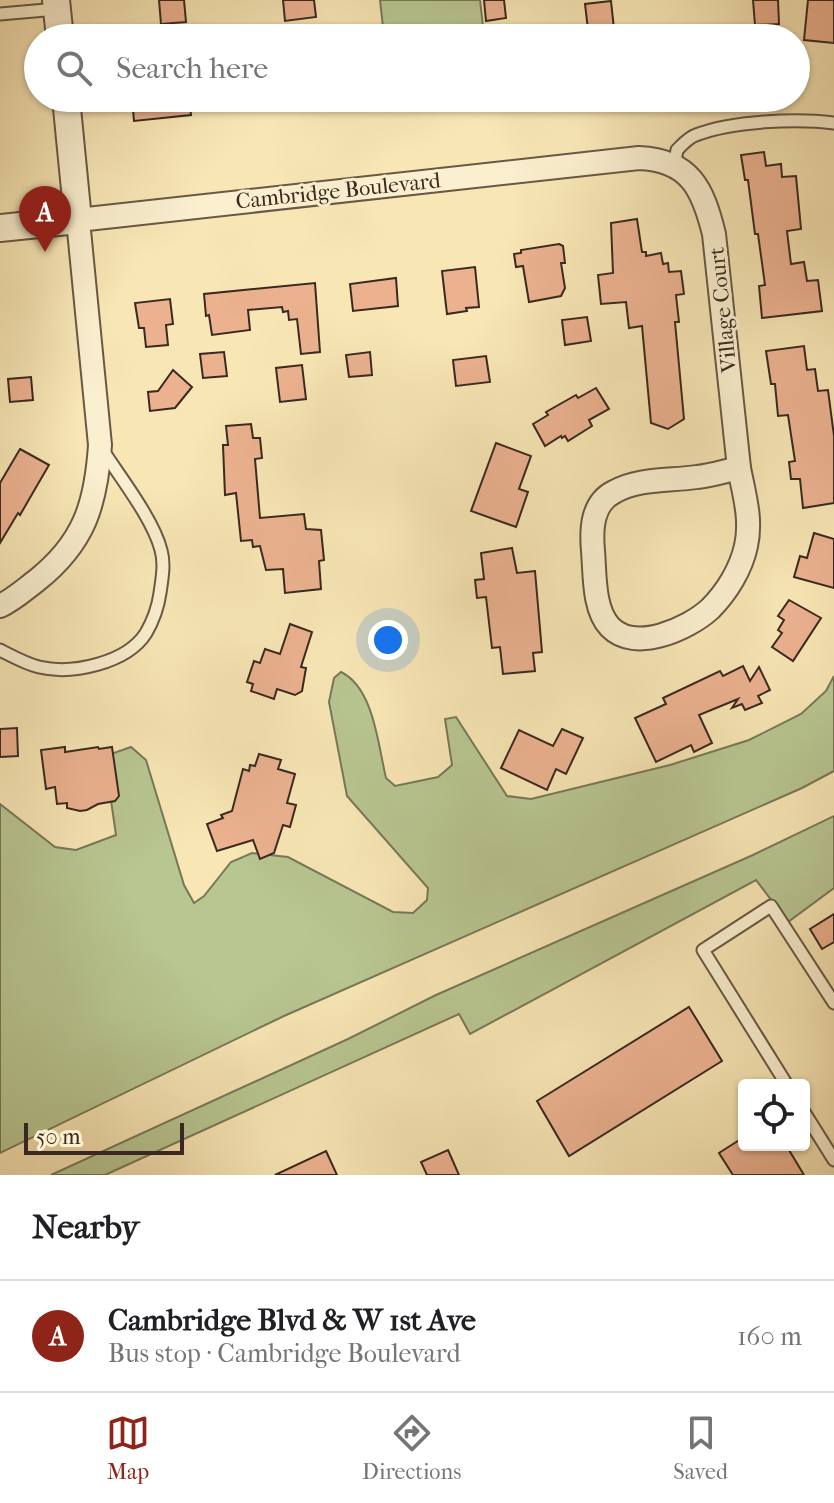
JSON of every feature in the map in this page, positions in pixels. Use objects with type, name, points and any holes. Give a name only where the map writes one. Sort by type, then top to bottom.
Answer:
[{"type":"street","points":[[57,4],[59,24]]},
{"type":"street","points":[[0,606],[55,566],[76,541],[90,511],[97,483],[100,445],[67,112]]},
{"type":"street","name":"Cambridge Boulevard","points":[[0,228],[639,158],[657,159],[674,166]]},
{"type":"street","name":"Village Court","points":[[674,166],[691,177],[705,198],[714,234],[739,468],[749,518],[746,546],[739,569],[708,611],[656,638],[631,639],[610,627],[599,606],[591,533],[596,511],[610,493],[631,484],[701,477],[739,468]]},
{"type":"lane","points":[[0,14],[57,4]]},
{"type":"lane","points":[[674,166],[677,150],[693,136],[714,129],[810,120],[834,123]]},
{"type":"lane","points":[[0,650],[39,667],[70,669],[122,655],[145,635],[158,607],[163,573],[162,552],[100,445]]},
{"type":"lane","points":[[783,1079],[703,950],[771,906],[834,1003]]},
{"type":"lane","points":[[810,1122],[834,1160]]},
{"type":"green space","points":[[380,0],[480,0],[483,24],[383,24]]},
{"type":"green space","points":[[341,672],[352,680],[368,704],[386,778],[395,786],[438,777],[452,765],[445,719],[456,717],[507,796],[531,799],[670,765],[749,740],[801,714],[826,691],[834,676],[834,771],[802,788],[284,1016],[0,1153],[0,804],[55,847],[76,850],[116,835],[106,766],[111,754],[131,747],[146,760],[184,885],[194,903],[204,896],[231,862],[252,853],[288,857],[393,912],[413,913],[427,900],[428,888],[347,796],[329,702],[334,678]]},
{"type":"green space","points":[[834,816],[834,888],[788,922],[756,880],[470,1034],[459,1014],[105,1175],[51,1175],[348,1039],[436,995]]},
{"type":"building","points":[[159,0],[184,0],[186,22],[161,24]]},
{"type":"building","points":[[283,0],[314,0],[316,17],[285,21]]},
{"type":"building","points":[[484,0],[504,0],[506,18],[486,21]]},
{"type":"building","points":[[753,0],[778,0],[779,24],[755,24]]},
{"type":"building","points":[[808,0],[834,0],[834,43],[810,41],[810,24],[806,24]]},
{"type":"building","points":[[611,1],[613,24],[587,24],[585,4]]},
{"type":"building","points":[[133,112],[191,112],[191,115],[134,121]]},
{"type":"building","points":[[764,152],[766,166],[781,164],[782,177],[796,176],[801,229],[787,231],[791,264],[804,262],[807,281],[818,280],[822,311],[762,318],[759,286],[765,285],[741,155]]},
{"type":"building","points":[[637,219],[642,252],[646,252],[646,256],[661,253],[663,264],[668,263],[669,272],[681,271],[684,294],[676,295],[679,322],[675,322],[684,419],[668,429],[651,423],[642,326],[629,328],[626,302],[601,304],[598,275],[613,273],[611,223]]},
{"type":"building","points":[[559,244],[563,246],[565,263],[561,263],[565,288],[561,296],[529,302],[523,266],[516,267],[514,254]]},
{"type":"building","points":[[475,267],[479,307],[447,314],[442,271]]},
{"type":"building","points":[[396,278],[398,306],[353,311],[350,284]]},
{"type":"building","points":[[315,283],[320,352],[301,354],[297,319],[289,320],[288,311],[283,312],[282,307],[248,310],[250,330],[212,335],[204,294]]},
{"type":"building","points":[[170,299],[173,324],[166,325],[168,345],[146,347],[144,328],[139,328],[135,303]]},
{"type":"building","points":[[587,317],[591,341],[565,345],[562,320]]},
{"type":"building","points":[[804,346],[807,370],[815,369],[818,391],[828,390],[834,436],[834,503],[803,508],[800,479],[791,479],[789,462],[795,461],[788,415],[778,416],[775,384],[771,384],[766,351]]},
{"type":"building","points":[[224,352],[227,376],[203,378],[200,354]]},
{"type":"building","points":[[370,352],[372,375],[349,377],[346,355]]},
{"type":"building","points":[[486,356],[490,382],[456,386],[453,360]]},
{"type":"building","points":[[302,365],[306,399],[280,402],[276,368]]},
{"type":"building","points":[[173,370],[192,387],[175,408],[150,411],[148,392],[158,391]]},
{"type":"building","points":[[31,377],[33,400],[10,402],[8,379]]},
{"type":"building","points":[[596,388],[609,409],[589,420],[592,426],[568,441],[561,436],[545,446],[533,424],[548,415],[546,412]]},
{"type":"building","points":[[251,424],[253,438],[260,438],[262,458],[255,459],[260,518],[304,514],[306,529],[321,530],[324,560],[319,561],[321,589],[285,593],[283,569],[266,570],[260,546],[253,547],[252,540],[241,541],[236,493],[225,495],[223,445],[228,445],[226,426]]},
{"type":"building","points":[[496,443],[531,456],[519,489],[528,492],[516,527],[471,511]]},
{"type":"building","points":[[20,449],[49,465],[0,543],[0,483]]},
{"type":"building","points":[[814,533],[834,539],[834,588],[794,577],[800,556],[807,558]]},
{"type":"building","points":[[512,548],[517,573],[535,571],[542,652],[533,653],[535,671],[503,674],[500,647],[492,648],[486,597],[477,598],[475,580],[484,579],[481,553]]},
{"type":"building","points":[[789,600],[821,618],[793,661],[772,647],[782,633],[778,630],[784,620],[778,616]]},
{"type":"building","points":[[290,624],[312,632],[301,667],[306,668],[302,691],[295,695],[277,689],[274,699],[251,691],[253,684],[247,682],[254,661],[260,663],[265,649],[280,654]]},
{"type":"building","points":[[743,666],[750,681],[759,667],[770,690],[758,696],[762,703],[745,710],[742,704],[732,708],[738,699],[699,715],[712,743],[694,752],[691,745],[656,762],[635,718],[666,704],[663,698],[720,671],[723,676]]},
{"type":"building","points":[[17,728],[18,756],[0,757],[0,729]]},
{"type":"building","points":[[562,729],[583,738],[566,774],[556,769],[547,790],[501,768],[519,730],[553,746]]},
{"type":"building","points":[[65,747],[65,752],[112,747],[119,796],[115,801],[80,811],[67,808],[67,803],[57,804],[55,787],[46,789],[41,750]]},
{"type":"building","points":[[259,754],[281,760],[278,769],[295,774],[287,803],[296,805],[290,827],[283,825],[274,853],[260,859],[253,840],[217,851],[207,824],[232,811],[243,769],[249,771],[250,765],[255,766]]},
{"type":"building","points":[[834,914],[834,942],[822,949],[810,929]]},
{"type":"building","points":[[689,1007],[722,1061],[569,1156],[537,1101]]},
{"type":"building","points":[[738,1141],[738,1151],[790,1151],[804,1175],[733,1175],[719,1153]]},
{"type":"building","points":[[448,1150],[459,1175],[427,1175],[421,1162]]},
{"type":"building","points":[[326,1151],[337,1175],[275,1175]]},
{"type":"place","name":"Cambridge Blvd & W 1st Ave","points":[[45,252]]}]
